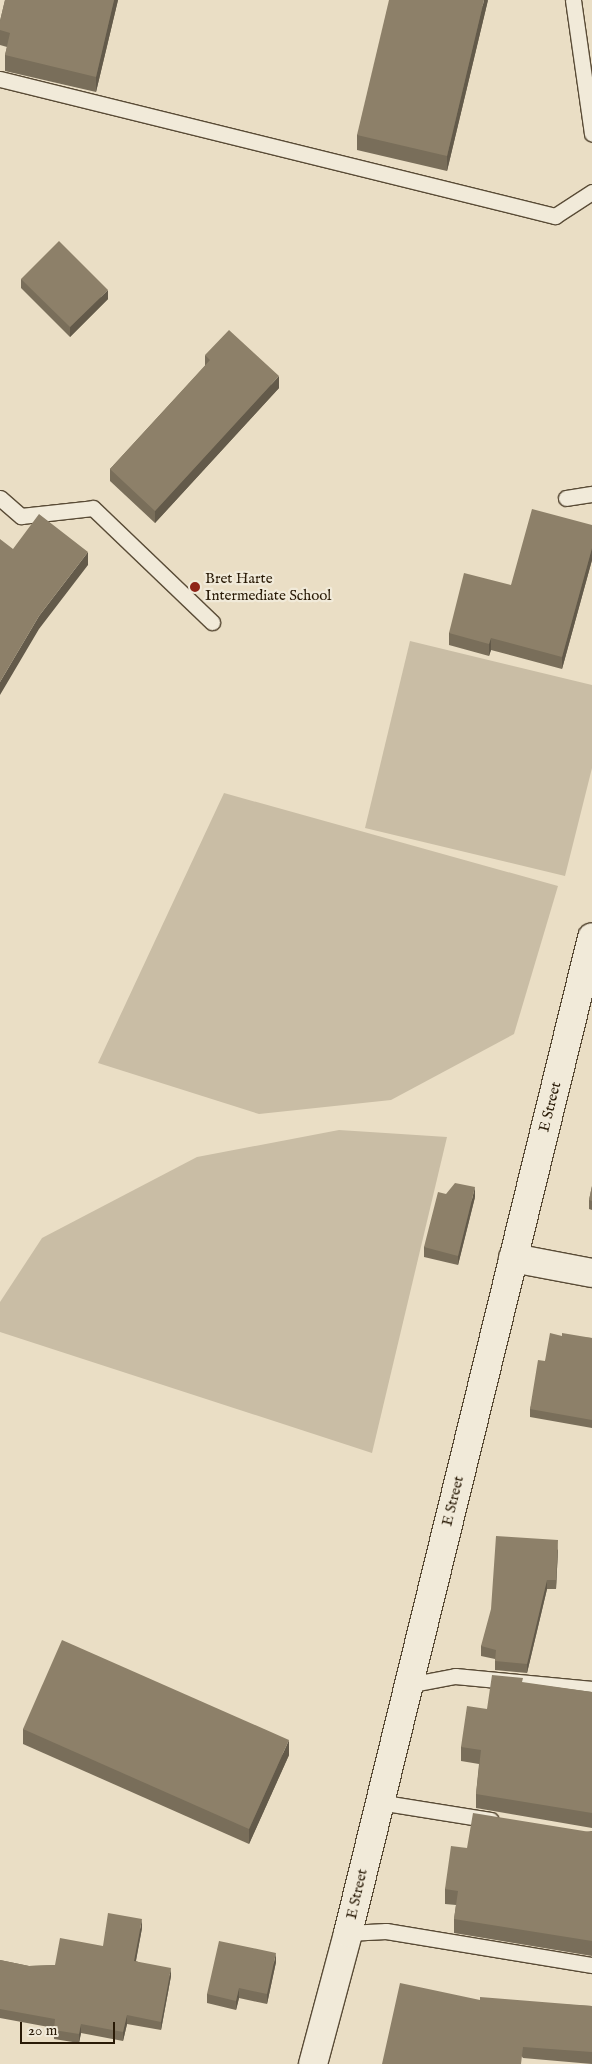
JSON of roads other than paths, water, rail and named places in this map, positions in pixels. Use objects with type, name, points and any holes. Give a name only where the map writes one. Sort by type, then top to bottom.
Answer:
[{"type":"street","name":"E Street","points":[[313,2064],[348,1933],[592,937]]},
{"type":"street","points":[[513,1258],[592,1273]]},
{"type":"lane","points":[[573,0],[592,134]]},
{"type":"lane","points":[[0,78],[556,216],[592,192]]},
{"type":"lane","points":[[566,498],[592,494]]},
{"type":"lane","points":[[0,498],[21,516],[93,508],[212,622]]},
{"type":"lane","points":[[408,1686],[455,1676],[592,1689]]},
{"type":"lane","points":[[379,1802],[505,1822]]},
{"type":"lane","points":[[348,1933],[386,1931],[592,1965]]},
{"type":"place","name":"Bret Harte Intermediate School","points":[[195,587]]}]
